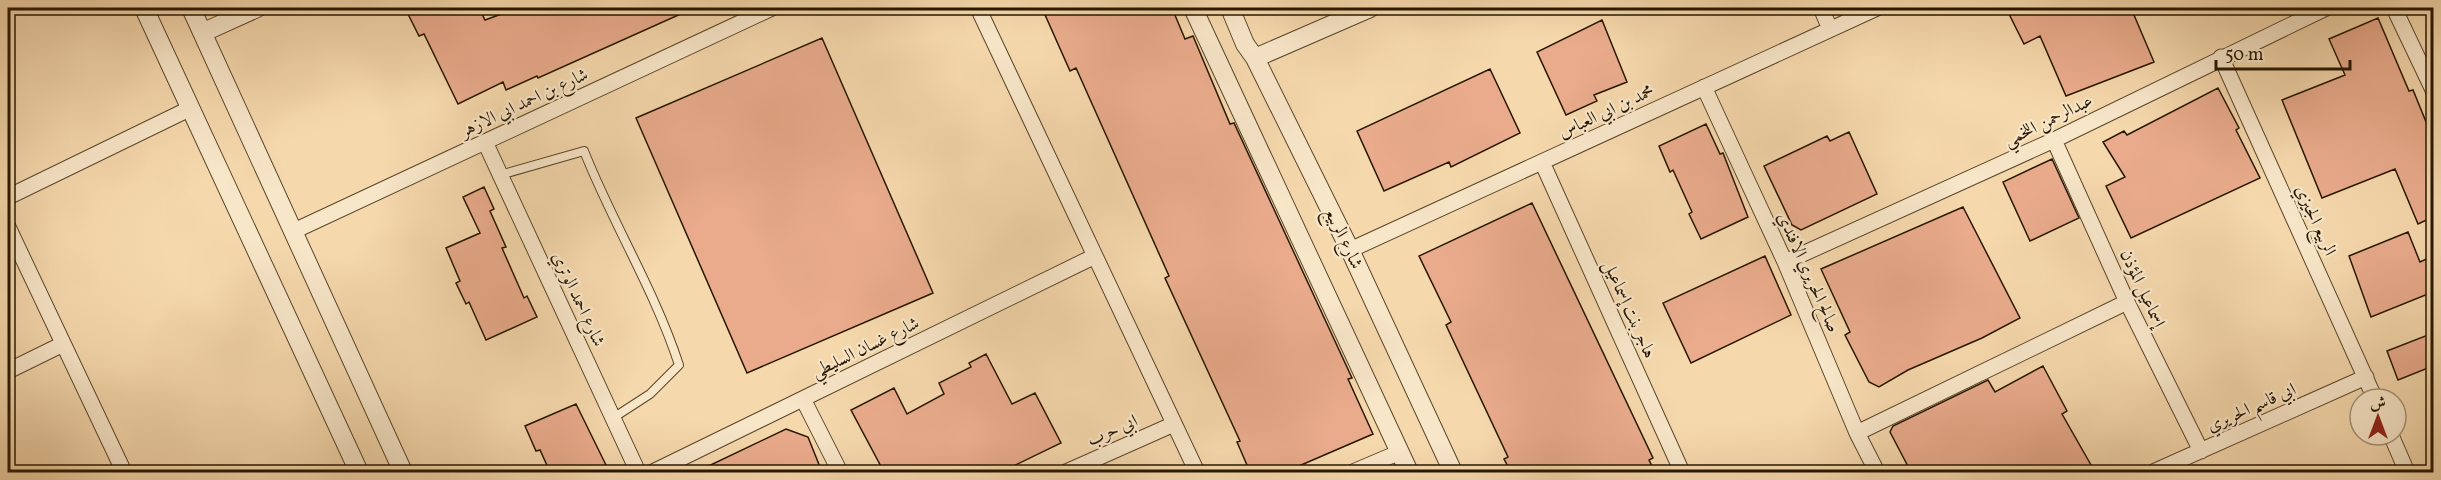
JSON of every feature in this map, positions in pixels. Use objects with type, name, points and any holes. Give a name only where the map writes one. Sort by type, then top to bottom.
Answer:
[{"type":"street","points":[[144,8],[359,472]]},
{"type":"street","points":[[191,8],[204,32],[403,472]]},
{"type":"street","points":[[204,32],[257,8]]},
{"type":"street","name":"شارع بن احمد ابي الازهر","points":[[294,231],[772,8]]},
{"type":"street","points":[[978,8],[1197,472]]},
{"type":"street","points":[[1193,8],[1409,472]]},
{"type":"street","name":"شارع الربيع","points":[[1230,8],[1245,44],[1262,55],[1453,472]]},
{"type":"street","points":[[1246,8],[1242,19],[1244,32],[1262,55],[1370,8]]},
{"type":"street","points":[[1821,8],[1830,29]]},
{"type":"street","name":"محمد بن ابي العباس","points":[[1350,250],[1877,8]]},
{"type":"street","name":"عبدالرحمن اللخمي","points":[[1785,262],[2054,140],[2326,8]]},
{"type":"street","points":[[2394,8],[2433,92]]},
{"type":"street","name":"الربيع الجيزي","points":[[2221,57],[2370,387]]},
{"type":"street","name":"صالح الحريري الافندي","points":[[1704,87],[1785,262],[1857,433],[1877,472]]},
{"type":"street","points":[[8,197],[191,108]]},
{"type":"street","name":"إسماعيل المؤذن","points":[[2054,140],[2127,302],[2201,451]]},
{"type":"street","name":"شارع احمد الوتري","points":[[485,142],[638,472]]},
{"type":"street","name":"هاجر بنت إسماعيل","points":[[1542,162],[1682,472]]},
{"type":"street","points":[[8,226],[61,345],[124,472]]},
{"type":"street","name":"شارع غسان السليطي","points":[[653,472],[1095,256]]},
{"type":"street","points":[[1857,433],[2127,302]]},
{"type":"street","points":[[8,371],[61,345]]},
{"type":"street","name":"ابي قاسم الحريري","points":[[2153,472],[2366,377]]},
{"type":"street","points":[[804,399],[840,472]]},
{"type":"street","name":"ابي حرب","points":[[1066,472],[1174,424]]},
{"type":"street","points":[[2396,447],[2407,472]]},
{"type":"street","points":[[1353,472],[1400,452]]},
{"type":"lane","points":[[500,175],[584,151],[600,192],[666,324],[679,365],[650,394],[613,418]]},
{"type":"building","points":[[405,8],[479,8],[485,20],[518,8],[694,8],[538,78],[537,76],[506,90],[503,82],[458,104],[424,34],[419,36]]},
{"type":"building","points":[[1042,8],[1172,8],[1185,39],[1193,36],[1230,124],[1234,123],[1352,378],[1348,379],[1373,434],[1285,472],[1250,472],[1237,442],[1240,441],[1165,278],[1169,276],[1076,68],[1070,71]]},
{"type":"building","points":[[2006,8],[2131,8],[2154,62],[2066,96],[2040,36],[2024,44]]},
{"type":"building","points":[[2378,18],[2409,91],[2413,90],[2433,139],[2433,217],[2418,224],[2395,169],[2322,198],[2282,100],[2345,75],[2329,39]]},
{"type":"building","points":[[1602,20],[1627,82],[1594,95],[1597,101],[1566,115],[1537,52]]},
{"type":"building","points":[[822,38],[933,293],[747,373],[636,118]]},
{"type":"building","points":[[1490,69],[1520,133],[1451,167],[1449,162],[1384,191],[1357,131]]},
{"type":"building","points":[[2218,88],[2239,128],[2236,130],[2260,178],[2131,238],[2106,186],[2125,177],[2103,142],[2124,131],[2127,135]]},
{"type":"building","points":[[1706,124],[1720,154],[1723,153],[1748,217],[1701,239],[1689,214],[1692,212],[1659,146]]},
{"type":"building","points":[[1849,132],[1877,194],[1801,230],[1792,225],[1764,166],[1827,136],[1830,141]]},
{"type":"building","points":[[2052,159],[2079,218],[2030,241],[2003,182]]},
{"type":"building","points":[[484,187],[494,209],[490,211],[506,247],[502,248],[524,298],[527,296],[537,317],[486,340],[469,302],[466,304],[456,283],[460,281],[446,248],[480,233],[463,197]]},
{"type":"building","points":[[1532,203],[1653,458],[1649,460],[1655,472],[1511,472],[1504,459],[1508,457],[1446,325],[1451,322],[1419,256]]},
{"type":"building","points":[[1963,207],[2020,318],[1982,338],[1908,370],[1879,387],[1869,382],[1845,335],[1850,332],[1821,269]]},
{"type":"building","points":[[2408,232],[2420,262],[2433,256],[2433,292],[2371,317],[2349,256]]},
{"type":"building","points":[[1765,256],[1791,315],[1691,363],[1663,303]]},
{"type":"building","points":[[2433,333],[2433,366],[2398,380],[2387,351]]},
{"type":"building","points":[[986,354],[1012,404],[1035,393],[1061,443],[1001,472],[884,472],[851,410],[894,388],[907,414],[944,394],[939,383],[971,367],[969,363]]},
{"type":"building","points":[[2043,366],[2067,411],[2062,414],[2095,472],[1911,472],[1890,432],[1893,426],[1988,380],[1995,392]]},
{"type":"building","points":[[576,404],[606,465],[589,472],[550,472],[540,450],[536,451],[525,426]]},
{"type":"building","points":[[786,429],[808,437],[822,472],[696,472]]}]
